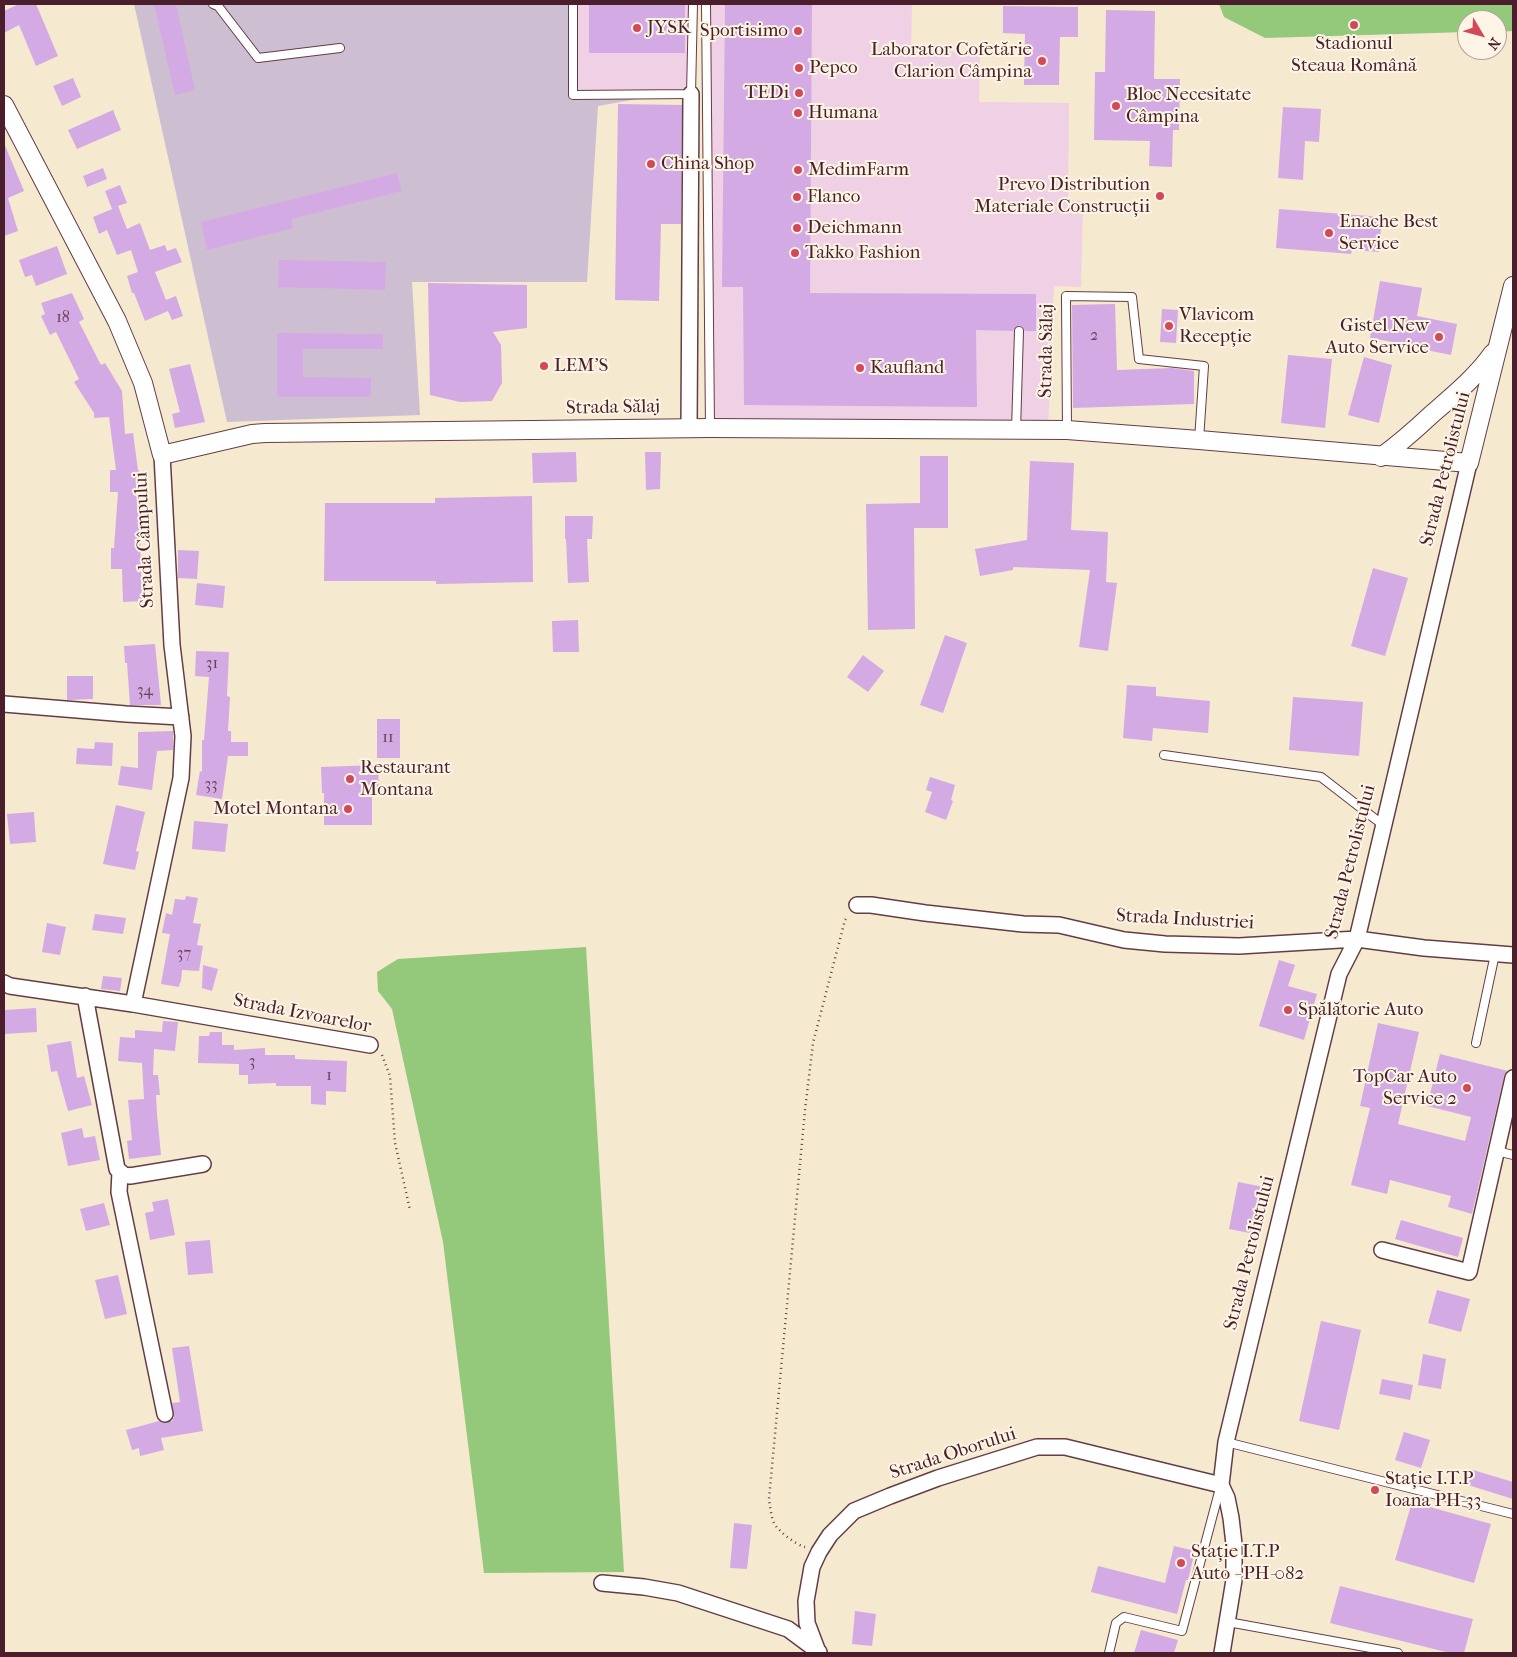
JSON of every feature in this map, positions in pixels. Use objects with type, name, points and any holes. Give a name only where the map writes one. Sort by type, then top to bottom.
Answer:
[{"type":"street","points":[[689,428],[691,94]]},
{"type":"street","name":"Strada Câmpului","points":[[4,105],[117,321],[144,383],[162,455],[172,645],[183,736],[181,778],[133,1004]]},
{"type":"street","name":"Strada Petrolistului","points":[[1222,1653],[1234,1580],[1234,1544],[1227,1498],[1221,1486],[1226,1442],[1339,974],[1357,938],[1469,463],[1513,286]]},
{"type":"street","points":[[1381,457],[1406,438],[1469,382],[1499,344]]},
{"type":"street","name":"Strada Sălaj","points":[[162,455],[252,434],[689,428],[1067,430],[1469,463]]},
{"type":"street","points":[[4,704],[181,717]]},
{"type":"street","name":"Strada Industriei","points":[[857,905],[871,904],[925,914],[1023,924],[1059,925],[1124,940],[1165,944],[1239,946],[1357,938],[1424,948],[1513,955]]},
{"type":"street","name":"Strada Izvoarelor","points":[[4,983],[10,986],[85,996],[370,1045]]},
{"type":"street","points":[[85,996],[115,1164],[120,1172],[119,1192],[165,1414]]},
{"type":"street","points":[[1382,1250],[1469,1272],[1497,1151],[1509,1114],[1513,1078]]},
{"type":"street","points":[[120,1172],[130,1176],[203,1164]]},
{"type":"street","name":"Strada Oborului","points":[[819,1652],[807,1623],[806,1600],[812,1567],[818,1552],[830,1535],[854,1511],[938,1478],[1037,1448],[1066,1447],[1221,1486]]},
{"type":"street","name":"Strada Oborului","points":[[602,1583],[644,1587],[678,1593],[788,1629],[819,1652]]},
{"type":"lane","points":[[216,4],[258,58],[340,48]]},
{"type":"lane","points":[[573,4],[573,95],[691,94],[693,4]]},
{"type":"lane","points":[[706,4],[710,428]]},
{"type":"lane","name":"Strada Sălaj","points":[[1067,430],[1066,296],[1132,297],[1139,359],[1204,366],[1199,440]]},
{"type":"lane","points":[[1016,430],[1019,331]]},
{"type":"lane","points":[[1164,755],[1321,777],[1383,825]]},
{"type":"lane","points":[[1476,1043],[1495,954]]},
{"type":"lane","points":[[1497,1151],[1513,1155]]},
{"type":"lane","points":[[1226,1442],[1513,1514]]},
{"type":"lane","points":[[1109,1653],[1116,1622],[1124,1618],[1182,1631],[1221,1486]]},
{"type":"lane","points":[[1228,1622],[1398,1653]]},
{"type":"path","points":[[818,1552],[798,1545],[774,1523],[769,1499],[804,1120],[813,1043],[845,920],[857,905]]},
{"type":"path","name":"Strada Izvoarelor","points":[[370,1045],[380,1052],[390,1076],[395,1143],[410,1210]]},
{"type":"shaded area","points":[[134,4],[575,4],[575,90],[687,90],[598,106],[587,282],[412,282],[420,415],[227,422]]},
{"type":"shaded area","points":[[575,4],[689,4],[687,90],[575,90]]},
{"type":"shaded area","points":[[704,4],[912,4],[911,51],[980,52],[979,102],[1069,103],[1068,200],[1083,201],[1081,287],[1054,286],[1048,430],[710,428]]},
{"type":"green space","name":"Stadionul Steaua Română","points":[[1219,4],[1513,4],[1513,31],[1507,31],[1507,10],[1457,10],[1457,32],[1265,38],[1224,17]]},
{"type":"green space","points":[[586,947],[624,1572],[484,1573],[443,1242],[392,1009],[378,991],[377,972],[398,959]]},
{"type":"building","points":[[19,4],[36,4],[58,56],[36,66],[19,25],[4,33],[4,11]]},
{"type":"building","points":[[154,4],[176,4],[195,90],[175,95]]},
{"type":"building","name":"JYSK","points":[[589,4],[685,4],[685,53],[589,53]]},
{"type":"building","points":[[725,4],[812,4],[810,293],[1036,294],[1036,331],[1025,331],[1019,325],[1013,331],[976,330],[977,407],[744,405],[743,287],[722,287]]},
{"type":"building","name":"Laborator Cofetărie Clarion Câmpina","points":[[1003,6],[1078,7],[1078,37],[1060,37],[1059,85],[1024,85],[1025,34],[1003,33]]},
{"type":"building","name":"Bloc Necesitate Câmpina","points":[[1106,10],[1155,11],[1154,79],[1180,79],[1179,130],[1173,130],[1172,167],[1149,166],[1150,141],[1094,140],[1095,72],[1105,72]]},
{"type":"building","points":[[73,78],[81,97],[62,106],[53,86]]},
{"type":"building","name":"China Shop","points":[[618,104],[682,105],[681,224],[661,224],[659,301],[615,300]]},
{"type":"building","points":[[1283,107],[1321,109],[1319,142],[1305,141],[1303,180],[1278,178]]},
{"type":"building","points":[[113,110],[121,130],[77,149],[68,130]]},
{"type":"building","points":[[4,143],[24,191],[8,198],[18,231],[4,236]]},
{"type":"building","points":[[103,168],[107,179],[87,187],[83,176]]},
{"type":"building","points":[[397,173],[402,191],[291,219],[293,228],[207,250],[201,222]]},
{"type":"building","points":[[120,185],[127,203],[118,206],[127,229],[140,223],[150,250],[165,245],[167,251],[176,248],[182,262],[155,272],[166,300],[176,296],[183,316],[172,320],[168,311],[145,321],[134,293],[132,293],[127,276],[138,272],[131,250],[117,255],[107,230],[99,234],[93,217],[117,207],[112,209],[105,191]]},
{"type":"building","name":"Enache Best Service","points":[[1279,209],[1382,217],[1379,252],[1352,250],[1351,254],[1276,248]]},
{"type":"building","points":[[57,246],[67,274],[36,286],[32,275],[25,277],[19,260]]},
{"type":"building","points":[[279,260],[386,262],[385,290],[278,287]]},
{"type":"building","points":[[1380,281],[1422,288],[1417,316],[1457,324],[1451,355],[1421,349],[1421,347],[1370,338]]},
{"type":"building","points":[[428,283],[527,285],[527,328],[493,332],[501,345],[502,383],[492,401],[460,402],[430,395]]},
{"type":"building","points":[[72,293],[84,319],[79,322],[101,365],[105,363],[122,391],[125,434],[133,433],[139,470],[140,508],[142,508],[140,534],[142,601],[123,602],[122,569],[111,569],[111,548],[114,548],[118,492],[110,492],[110,470],[116,470],[109,417],[94,418],[94,413],[74,382],[79,379],[56,332],[50,335],[41,316],[45,314],[41,303]]},
{"type":"building","points":[[1115,304],[1117,370],[1172,368],[1194,371],[1194,404],[1073,408],[1072,305]]},
{"type":"building","name":"Vlavicom Recepție","points":[[1162,309],[1178,310],[1176,343],[1160,342]]},
{"type":"building","points":[[277,333],[383,334],[383,349],[303,349],[303,377],[371,378],[371,397],[277,397]]},
{"type":"building","points":[[1288,355],[1332,359],[1325,428],[1281,423]]},
{"type":"building","points":[[1364,357],[1392,365],[1379,423],[1348,415]]},
{"type":"building","points":[[190,364],[205,422],[175,428],[172,414],[180,412],[169,369]]},
{"type":"building","points":[[576,452],[577,482],[533,483],[532,453]]},
{"type":"building","points":[[645,452],[661,452],[660,489],[646,490]]},
{"type":"building","points":[[920,456],[948,456],[948,528],[914,528],[915,629],[868,630],[866,504],[920,503]]},
{"type":"building","points":[[1030,461],[1074,463],[1071,530],[1108,532],[1106,582],[1117,583],[1108,651],[1079,647],[1090,570],[1013,567],[1013,570],[980,576],[975,549],[1027,540]]},
{"type":"building","points":[[532,496],[533,582],[436,584],[436,581],[324,581],[325,503],[435,503],[435,498]]},
{"type":"building","points":[[565,516],[593,516],[592,539],[587,539],[589,582],[568,583]]},
{"type":"building","points":[[178,550],[199,551],[197,579],[178,578]]},
{"type":"building","points":[[1373,568],[1408,578],[1385,656],[1351,646]]},
{"type":"building","points":[[197,583],[225,586],[223,608],[195,605]]},
{"type":"building","points":[[578,620],[579,652],[553,652],[552,621]]},
{"type":"building","points":[[945,635],[967,643],[943,713],[920,705]]},
{"type":"building","points":[[155,644],[161,705],[130,705],[124,646]]},
{"type":"building","points":[[196,651],[229,652],[227,696],[230,697],[228,731],[231,731],[231,742],[248,742],[248,756],[228,756],[222,799],[196,795],[200,771],[202,772],[202,740],[204,740],[209,677],[195,676]]},
{"type":"building","points":[[863,655],[884,671],[868,692],[847,677]]},
{"type":"building","points":[[67,676],[93,676],[93,699],[67,700]]},
{"type":"building","points":[[1127,685],[1156,687],[1156,696],[1210,701],[1208,733],[1153,728],[1152,741],[1123,738]]},
{"type":"building","points":[[1293,697],[1363,702],[1359,756],[1289,750]]},
{"type":"building","points":[[377,719],[400,719],[400,758],[377,758]]},
{"type":"building","points":[[173,731],[173,750],[157,751],[152,790],[118,785],[121,766],[138,768],[138,732]]},
{"type":"building","points":[[95,742],[113,743],[112,766],[76,764],[77,748],[94,749]]},
{"type":"building","points":[[378,765],[379,791],[372,791],[372,825],[324,825],[324,793],[322,793],[321,767]]},
{"type":"building","points":[[930,777],[955,785],[951,800],[953,801],[946,820],[925,812],[932,792],[926,790]]},
{"type":"building","points":[[116,805],[145,812],[136,851],[139,852],[135,870],[103,864]]},
{"type":"building","points":[[34,812],[36,842],[10,844],[7,814]]},
{"type":"building","points":[[194,821],[228,824],[225,852],[192,849]]},
{"type":"building","points":[[186,896],[198,898],[193,923],[201,924],[197,945],[203,946],[199,971],[182,970],[179,987],[161,984],[170,934],[162,933],[166,913],[172,915],[175,899],[185,900]]},
{"type":"building","points":[[95,914],[126,918],[123,934],[92,930]]},
{"type":"building","points":[[47,923],[66,927],[60,955],[42,952]]},
{"type":"building","name":"Spălătorie Auto","points":[[1279,960],[1295,965],[1288,986],[1317,994],[1304,1040],[1259,1026]]},
{"type":"building","points":[[203,965],[218,969],[212,991],[202,988]]},
{"type":"building","points":[[103,976],[122,978],[120,991],[101,989]]},
{"type":"building","points":[[36,1008],[37,1032],[4,1034],[4,1010]]},
{"type":"building","points":[[163,1021],[178,1022],[175,1051],[154,1049],[153,1075],[158,1075],[160,1095],[156,1095],[161,1155],[129,1159],[127,1141],[132,1140],[128,1100],[144,1099],[142,1063],[118,1061],[120,1037],[135,1038],[135,1030],[162,1032]]},
{"type":"building","points":[[1378,1023],[1419,1032],[1398,1124],[1465,1141],[1471,1117],[1427,1106],[1440,1054],[1508,1071],[1504,1076],[1472,1214],[1448,1207],[1451,1196],[1390,1180],[1387,1194],[1351,1185],[1370,1108],[1360,1106]]},
{"type":"building","points":[[210,1032],[222,1032],[222,1045],[234,1045],[234,1050],[265,1048],[265,1055],[295,1055],[295,1059],[347,1061],[346,1092],[326,1091],[326,1105],[311,1104],[311,1086],[276,1086],[276,1083],[248,1084],[248,1075],[239,1075],[239,1064],[198,1063],[199,1036],[209,1036]]},
{"type":"building","points":[[71,1041],[77,1078],[84,1076],[92,1105],[68,1111],[57,1071],[51,1072],[47,1045]]},
{"type":"building","points":[[82,1128],[84,1138],[95,1136],[100,1160],[68,1166],[61,1133]]},
{"type":"building","points":[[1238,1182],[1264,1187],[1255,1234],[1229,1229]]},
{"type":"building","points":[[168,1199],[175,1235],[150,1240],[145,1213],[154,1211],[152,1202]]},
{"type":"building","points":[[104,1203],[110,1225],[86,1231],[80,1209]]},
{"type":"building","points":[[1401,1220],[1463,1238],[1458,1257],[1395,1239]]},
{"type":"building","points":[[210,1240],[213,1273],[188,1275],[185,1242]]},
{"type":"building","points":[[118,1275],[127,1314],[105,1319],[95,1280]]},
{"type":"building","points":[[1437,1290],[1470,1299],[1461,1332],[1428,1323]]},
{"type":"building","points":[[1321,1321],[1361,1330],[1339,1430],[1299,1421]]},
{"type":"building","points":[[189,1346],[203,1431],[161,1438],[164,1450],[140,1456],[139,1448],[132,1450],[126,1430],[159,1421],[166,1423],[172,1421],[174,1417],[172,1403],[180,1402],[172,1348]]},
{"type":"building","points":[[1423,1354],[1446,1359],[1441,1389],[1418,1385]]},
{"type":"building","points":[[1382,1379],[1413,1385],[1410,1400],[1379,1394]]},
{"type":"building","points":[[1404,1432],[1430,1440],[1421,1468],[1395,1460]]},
{"type":"building","points":[[1473,1470],[1513,1482],[1513,1499],[1468,1485]]},
{"type":"building","points":[[1412,1502],[1491,1524],[1474,1583],[1395,1560]]},
{"type":"building","points":[[734,1523],[752,1525],[747,1569],[730,1568]]},
{"type":"building","points":[[1174,1546],[1195,1551],[1177,1614],[1091,1592],[1098,1566],[1165,1583]]},
{"type":"building","points":[[1340,1586],[1473,1619],[1464,1653],[1450,1653],[1330,1623]]},
{"type":"building","points":[[855,1611],[876,1614],[872,1646],[852,1644]]},
{"type":"building","points":[[1141,1630],[1178,1640],[1174,1653],[1134,1653]]},
{"type":"place","name":"Stadionul Steaua Română","points":[[1354,25]]},
{"type":"place","name":"JYSK","points":[[637,28]]},
{"type":"place","name":"Sportisimo","points":[[798,31]]},
{"type":"place","name":"Laborator Cofetărie Clarion Câmpina","points":[[1042,61]]},
{"type":"place","name":"Pepco","points":[[799,68]]},
{"type":"place","name":"TEDi","points":[[799,93]]},
{"type":"place","name":"Bloc Necesitate Câmpina","points":[[1116,106]]},
{"type":"place","name":"Humana","points":[[798,113]]},
{"type":"place","name":"China Shop","points":[[651,164]]},
{"type":"place","name":"MedimFarm","points":[[798,170]]},
{"type":"place","name":"Prevo Distribution Materiale Construcții","points":[[1160,196]]},
{"type":"place","name":"Flanco","points":[[797,197]]},
{"type":"place","name":"Deichmann","points":[[797,228]]},
{"type":"place","name":"Enache Best Service","points":[[1329,233]]},
{"type":"place","name":"Takko Fashion","points":[[795,253]]},
{"type":"place","name":"Vlavicom Recepție","points":[[1169,326]]},
{"type":"place","name":"Gistel New Auto Service","points":[[1439,337]]},
{"type":"place","name":"LEM'S","points":[[544,366]]},
{"type":"place","name":"Kaufland","points":[[860,368]]},
{"type":"place","name":"Restaurant Montana","points":[[350,779]]},
{"type":"place","name":"Motel Montana","points":[[348,809]]},
{"type":"place","name":"Spălătorie Auto","points":[[1288,1010]]},
{"type":"place","name":"TopCar Auto Service 2","points":[[1467,1088]]},
{"type":"place","name":"Stație I.T.P Ioana PH-33","points":[[1375,1490]]},
{"type":"place","name":"Stație I.T.P Auto - PH-082","points":[[1181,1563]]}]
